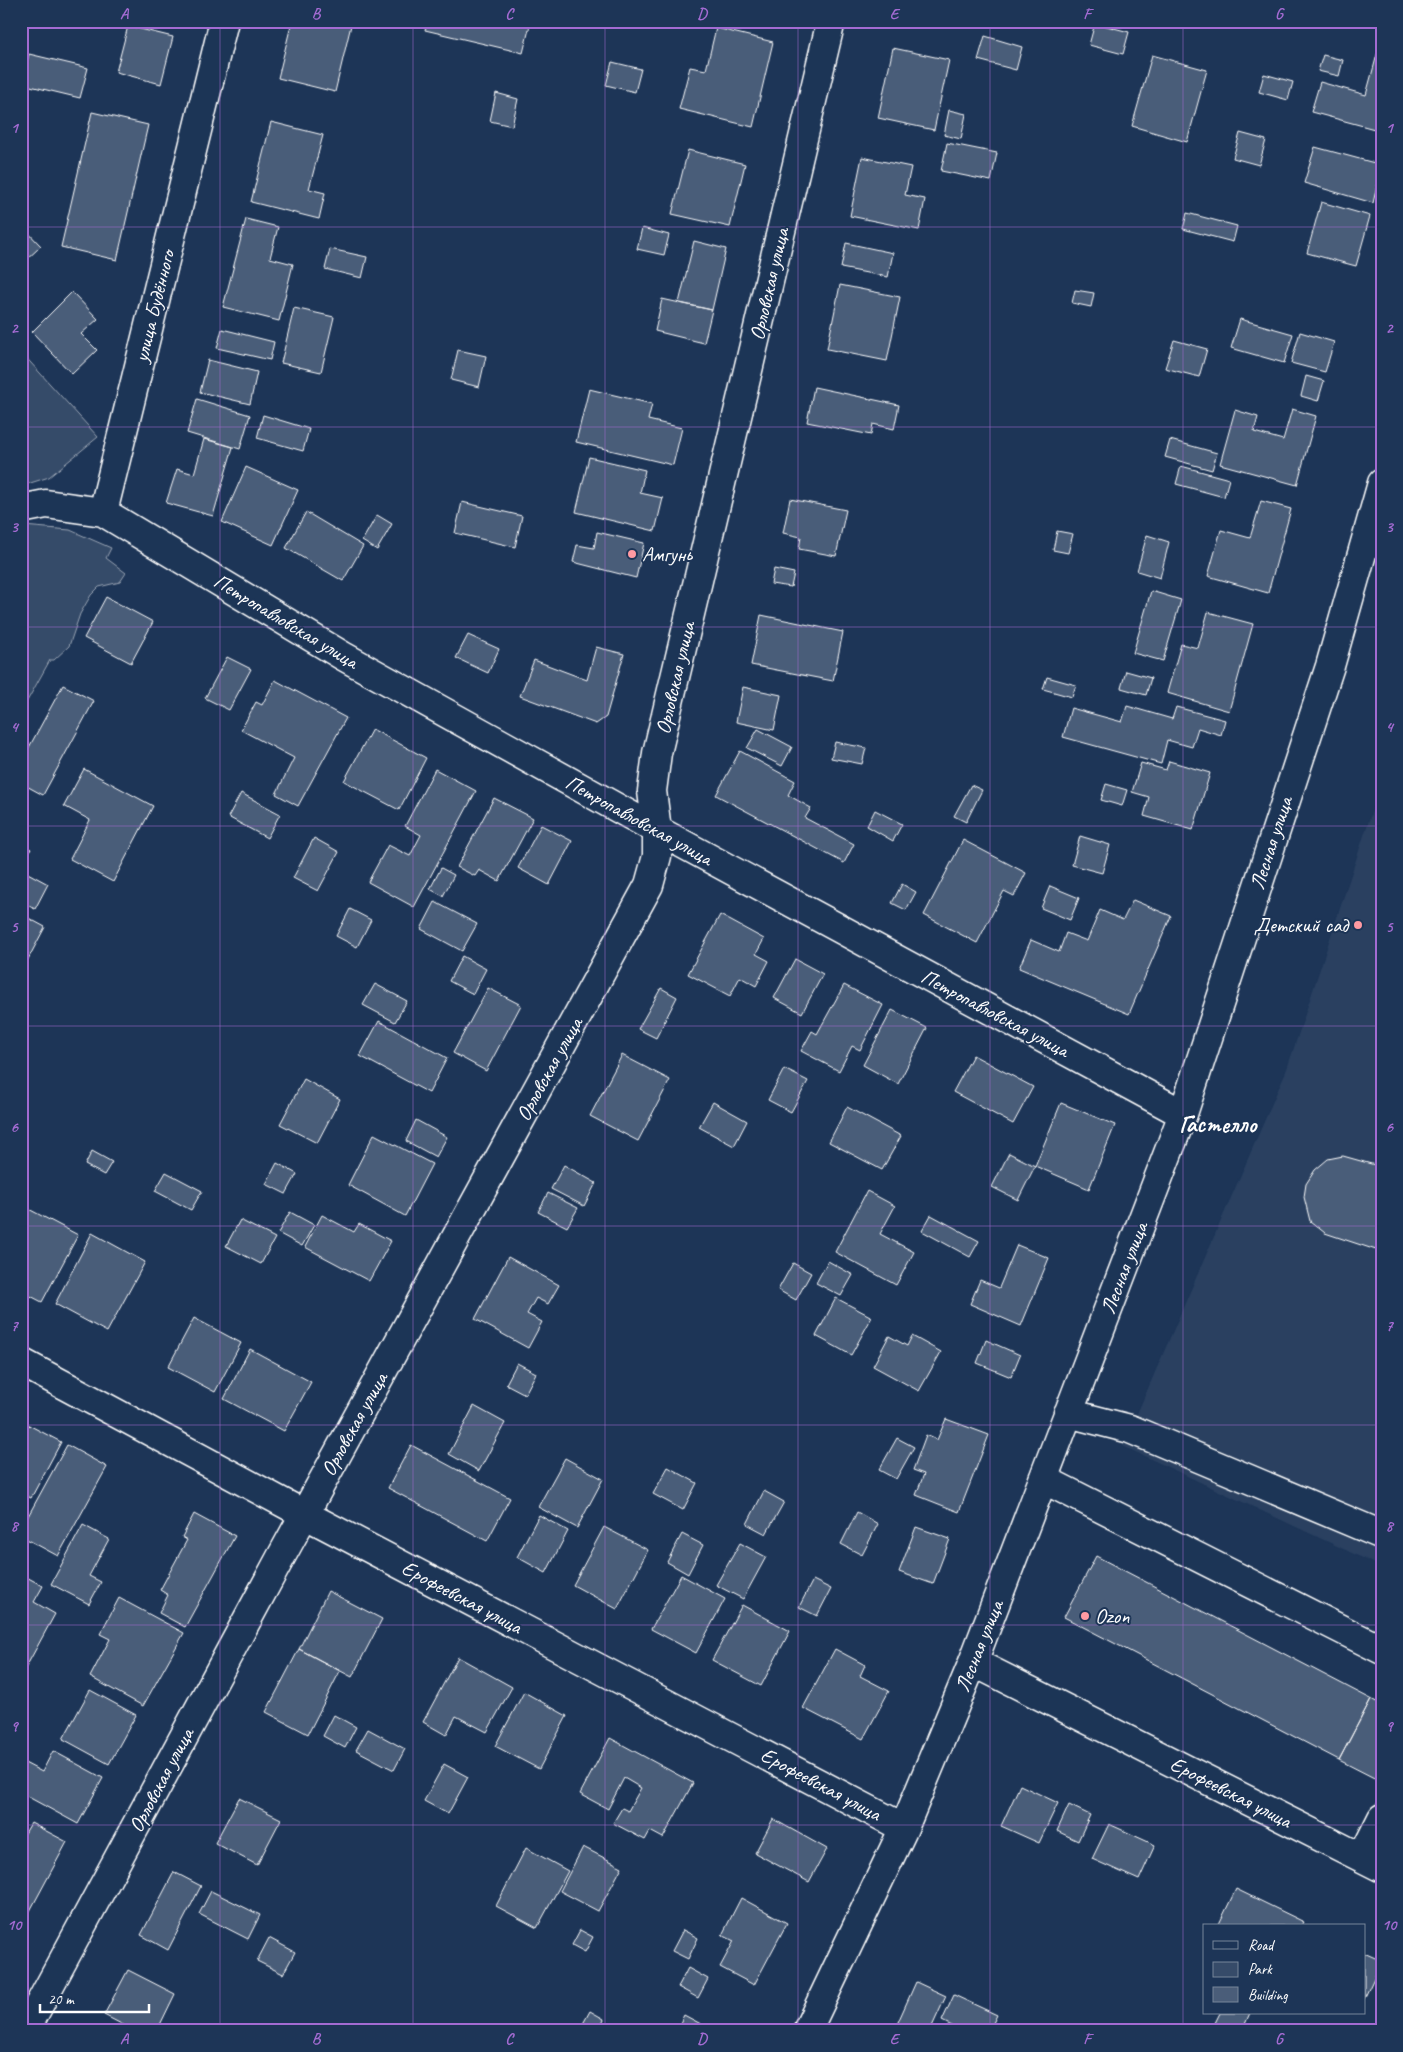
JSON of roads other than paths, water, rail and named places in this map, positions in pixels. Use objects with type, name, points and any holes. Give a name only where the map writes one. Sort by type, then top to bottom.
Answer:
[{"type":"street","name":"улица Будённого","points":[[102,512],[224,21]]},
{"type":"street","name":"Орловская улица","points":[[25,2031],[304,1514],[649,885],[657,856],[657,830],[652,791],[658,753],[831,21]]},
{"type":"street","name":"Лесная улица","points":[[807,2031],[904,1828],[973,1662],[1183,1114],[1330,666],[1382,483]]},
{"type":"street","points":[[21,509],[46,504],[102,512]]},
{"type":"street","name":"Петропавловская улица","points":[[102,512],[343,656],[657,830],[1183,1114]]},
{"type":"street","name":"Ерофеевская улица","points":[[21,1362],[304,1514],[904,1828]]},
{"type":"street","points":[[1068,1413],[1130,1429],[1382,1535]]},
{"type":"street","points":[[1043,1479],[1382,1650]]},
{"type":"street","name":"Ерофеевская улица","points":[[973,1662],[1372,1863]]},
{"type":"street","points":[[1372,1863],[1382,1818]]},
{"type":"place","name":"Амгунь","points":[[632,554]]},
{"type":"place","name":"Детский сад","points":[[1358,925]]},
{"type":"place","name":"Ozon","points":[[1085,1616]]},
{"type":"district","name":"Гастелло","points":[[1218,1124]]}]
